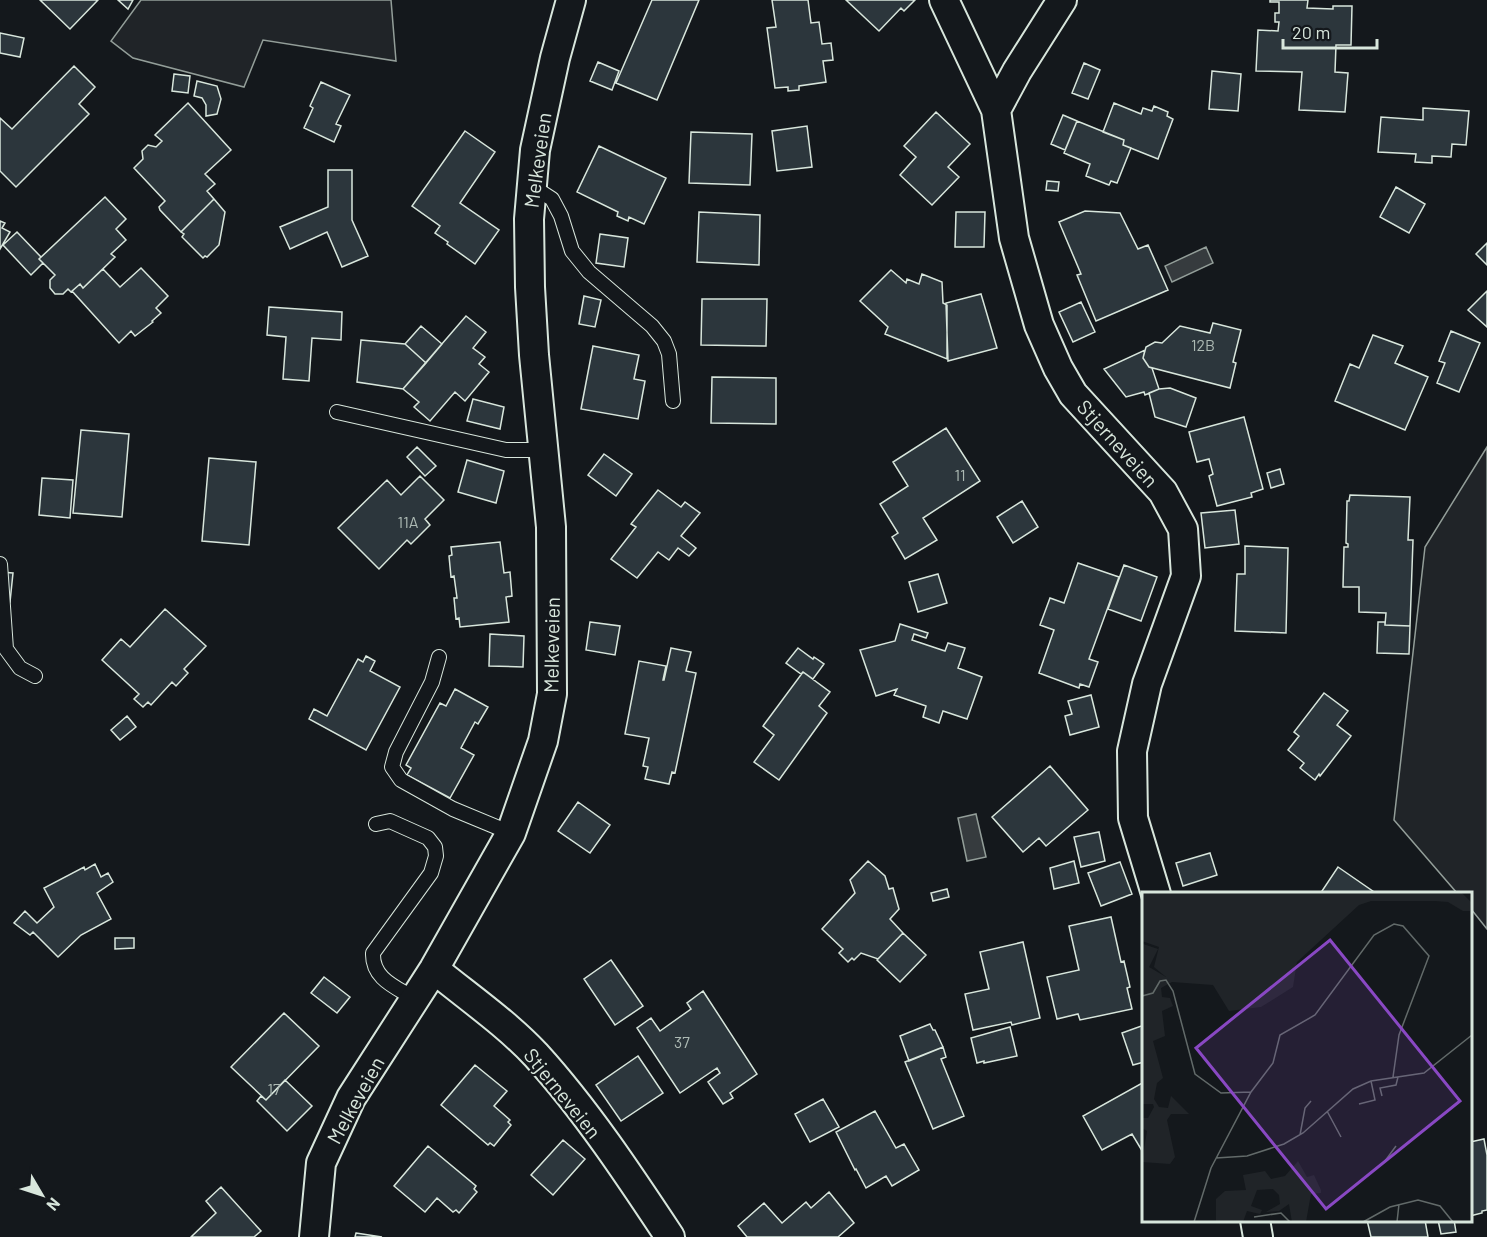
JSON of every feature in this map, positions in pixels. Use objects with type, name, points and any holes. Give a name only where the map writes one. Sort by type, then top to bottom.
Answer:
[{"type":"street","name":"Melkeveien","points":[[314,1237],[321,1163],[351,1098],[434,969],[511,833],[543,741],[552,694],[551,527],[530,286],[529,219],[535,150],[555,57],[571,0]]},
{"type":"street","name":"Stjerneveien","points":[[944,0],[996,110],[1014,238],[1040,325],[1058,368],[1073,394],[1163,492],[1183,529],[1186,576],[1147,684],[1132,751],[1133,818],[1155,892]]},
{"type":"street","points":[[996,110],[1017,71],[1062,0]]},
{"type":"street","name":"Stjerneveien","points":[[434,969],[503,1024],[535,1054],[591,1125],[670,1237]]},
{"type":"street","points":[[1255,1222],[1258,1237]]},
{"type":"lane","points":[[532,186],[552,199],[561,216],[572,251],[589,272],[651,326],[664,341],[669,354],[673,400]]},
{"type":"lane","points":[[337,412],[506,450],[543,450]]},
{"type":"lane","points":[[0,564],[6,649],[21,668],[35,676]]},
{"type":"lane","points":[[439,657],[432,682],[396,752],[392,767],[401,780],[453,809],[511,833]]},
{"type":"lane","points":[[376,824],[390,821],[428,838],[435,847],[436,856],[431,873],[373,952],[375,969],[382,979],[415,999]]},
{"type":"shaded area","points":[[141,0],[391,0],[396,61],[263,40],[244,87],[133,58],[111,41]]},
{"type":"shaded area","points":[[1206,247],[1213,263],[1172,282],[1165,266]]},
{"type":"shaded area","points":[[1487,447],[1487,929],[1472,910],[1472,892],[1456,892],[1394,820],[1425,547]]},
{"type":"shaded area","points":[[976,814],[986,857],[967,861],[958,818]]},
{"type":"building","points":[[40,0],[98,0],[70,29]]},
{"type":"building","points":[[118,0],[133,0],[128,9]]},
{"type":"building","points":[[652,0],[699,0],[657,100],[616,83]]},
{"type":"building","points":[[772,0],[808,0],[811,23],[819,22],[822,44],[831,43],[833,60],[823,61],[826,82],[799,86],[799,90],[788,91],[788,87],[775,88],[767,28],[776,27]]},
{"type":"building","points":[[846,0],[915,0],[904,11],[901,8],[879,31]]},
{"type":"building","points":[[1270,0],[1308,0],[1307,8],[1333,9],[1333,6],[1352,6],[1351,45],[1336,45],[1335,72],[1348,73],[1345,112],[1299,110],[1302,72],[1256,71],[1258,30],[1278,31],[1279,22],[1275,22],[1275,13],[1279,13],[1279,2],[1270,2]]},
{"type":"building","points":[[0,33],[24,38],[20,57],[0,53]]},
{"type":"building","points":[[598,62],[619,71],[612,90],[590,81]]},
{"type":"building","points":[[1084,63],[1100,70],[1088,99],[1072,93]]},
{"type":"building","points":[[74,66],[95,87],[79,104],[89,114],[16,187],[0,171],[0,118],[12,129]]},
{"type":"building","points":[[1212,71],[1241,74],[1238,111],[1209,109]]},
{"type":"building","points":[[174,74],[190,76],[188,93],[172,91]]},
{"type":"building","points":[[197,81],[217,86],[221,99],[217,114],[206,116],[206,105],[202,98],[194,96]]},
{"type":"building","points":[[321,82],[350,95],[336,124],[341,126],[334,142],[304,128],[313,108],[310,106]]},
{"type":"building","points":[[188,103],[231,150],[205,174],[215,184],[207,191],[214,199],[181,232],[160,210],[159,207],[165,201],[134,168],[143,159],[142,151],[148,145],[156,147],[162,141],[155,135]]},
{"type":"building","points":[[1114,103],[1141,114],[1143,108],[1152,111],[1154,106],[1168,112],[1167,116],[1173,119],[1158,159],[1123,145],[1124,140],[1103,132]]},
{"type":"building","points":[[1423,108],[1469,111],[1466,145],[1452,144],[1451,157],[1432,156],[1432,163],[1415,162],[1416,154],[1378,152],[1381,117],[1423,120]]},
{"type":"building","points":[[936,112],[970,144],[948,167],[959,177],[932,205],[900,175],[916,157],[904,146]]},
{"type":"building","points":[[1063,115],[1077,121],[1065,150],[1051,144]]},
{"type":"building","points":[[1077,121],[1124,140],[1123,145],[1131,148],[1117,183],[1111,181],[1109,185],[1086,176],[1090,164],[1064,153]]},
{"type":"building","points":[[807,126],[812,167],[777,171],[772,131]]},
{"type":"building","points":[[465,131],[495,152],[460,203],[499,230],[475,264],[435,233],[440,226],[412,206]]},
{"type":"building","points":[[691,132],[752,134],[750,185],[689,183]]},
{"type":"building","points":[[599,146],[666,178],[644,224],[629,217],[628,221],[617,216],[618,212],[577,192]]},
{"type":"building","points":[[328,170],[352,170],[352,220],[368,256],[342,267],[327,232],[290,249],[280,227],[328,207]]},
{"type":"building","points":[[1047,181],[1059,182],[1058,191],[1046,190]]},
{"type":"building","points":[[1396,187],[1425,204],[1409,233],[1380,217]]},
{"type":"building","points":[[105,197],[126,219],[116,229],[126,240],[111,254],[115,257],[83,288],[80,284],[71,292],[68,289],[63,294],[55,294],[50,288],[50,280],[55,275],[39,259]]},
{"type":"building","points":[[214,199],[225,212],[219,245],[203,258],[182,237],[184,234],[181,232]]},
{"type":"building","points":[[1085,211],[1120,213],[1138,249],[1148,245],[1168,290],[1096,321],[1077,275],[1081,274],[1059,222]]},
{"type":"building","points":[[699,212],[760,215],[759,265],[697,262]]},
{"type":"building","points":[[956,212],[985,212],[984,247],[955,247]]},
{"type":"building","points":[[0,221],[5,223],[2,228],[10,232],[0,249]]},
{"type":"building","points":[[17,232],[41,257],[39,259],[43,263],[31,275],[3,245]]},
{"type":"building","points":[[600,234],[628,238],[624,267],[596,263]]},
{"type":"building","points":[[1487,243],[1487,265],[1476,254]]},
{"type":"building","points":[[141,268],[168,296],[156,308],[161,313],[153,322],[135,336],[131,331],[119,343],[72,291],[80,284],[83,288],[103,269],[120,287]]},
{"type":"building","points":[[891,270],[906,283],[907,279],[919,284],[922,274],[942,282],[943,303],[947,305],[947,359],[885,334],[888,327],[860,301]]},
{"type":"building","points":[[1487,291],[1487,327],[1468,310]]},
{"type":"building","points":[[981,294],[997,348],[948,361],[946,303]]},
{"type":"building","points":[[584,296],[601,300],[595,327],[579,324]]},
{"type":"building","points":[[702,299],[767,299],[766,346],[701,345]]},
{"type":"building","points":[[1081,302],[1095,332],[1073,342],[1059,312]]},
{"type":"building","points":[[269,307],[342,312],[341,340],[312,338],[309,381],[283,379],[286,337],[267,335]]},
{"type":"building","points":[[466,316],[486,332],[473,348],[485,357],[479,364],[489,372],[465,401],[455,392],[430,421],[414,407],[419,402],[403,389]]},
{"type":"building","points":[[1213,323],[1241,330],[1233,362],[1236,363],[1230,388],[1149,367],[1143,358],[1146,347],[1155,342],[1162,343],[1180,326],[1210,333]]},
{"type":"building","points":[[421,326],[442,344],[426,363],[405,344]]},
{"type":"building","points":[[1451,331],[1480,343],[1459,392],[1437,383],[1445,363],[1439,361]]},
{"type":"building","points":[[1373,335],[1403,346],[1395,363],[1428,377],[1405,430],[1335,401],[1350,364],[1359,368]]},
{"type":"building","points":[[361,340],[405,344],[426,363],[403,389],[357,382]]},
{"type":"building","points":[[593,346],[639,355],[634,379],[645,381],[638,419],[581,409]]},
{"type":"building","points":[[1145,350],[1143,358],[1152,368],[1159,389],[1145,395],[1144,392],[1126,397],[1104,369]]},
{"type":"building","points":[[712,377],[776,378],[776,424],[711,423]]},
{"type":"building","points":[[1170,388],[1196,398],[1186,427],[1155,417],[1149,393]]},
{"type":"building","points":[[473,399],[504,407],[500,429],[467,421]]},
{"type":"building","points":[[1244,417],[1263,489],[1251,493],[1252,497],[1217,506],[1209,476],[1213,474],[1209,459],[1197,462],[1189,432]]},
{"type":"building","points":[[946,428],[980,481],[923,518],[937,540],[905,559],[892,537],[898,533],[880,504],[908,486],[893,462]]},
{"type":"building","points":[[81,430],[129,434],[122,517],[73,513]]},
{"type":"building","points":[[417,447],[436,466],[425,476],[407,457]]},
{"type":"building","points":[[604,454],[632,474],[616,496],[588,475]]},
{"type":"building","points":[[209,458],[256,462],[249,545],[202,541]]},
{"type":"building","points":[[467,460],[504,471],[496,503],[458,492]]},
{"type":"building","points":[[1280,469],[1284,484],[1271,488],[1267,473]]},
{"type":"building","points":[[420,476],[444,500],[425,519],[430,525],[411,544],[407,540],[379,569],[338,528],[387,480],[401,495]]},
{"type":"building","points":[[42,478],[73,480],[70,518],[39,515]]},
{"type":"building","points":[[658,490],[681,507],[685,502],[700,513],[681,536],[696,548],[689,556],[678,548],[669,560],[658,552],[637,578],[611,559],[636,527],[631,524]]},
{"type":"building","points":[[1350,495],[1410,497],[1408,540],[1413,540],[1410,626],[1385,625],[1386,613],[1359,612],[1359,587],[1343,587],[1344,547],[1348,547],[1346,543],[1347,501]]},
{"type":"building","points":[[1022,501],[1038,527],[1013,543],[997,517]]},
{"type":"building","points":[[1235,510],[1239,544],[1205,548],[1201,513]]},
{"type":"building","points":[[500,542],[504,573],[510,572],[512,596],[506,597],[509,622],[460,627],[459,618],[456,619],[454,598],[457,598],[454,576],[451,577],[449,556],[452,555],[451,547]]},
{"type":"building","points":[[1245,546],[1288,548],[1286,633],[1235,631],[1237,574],[1245,574]]},
{"type":"building","points":[[1078,563],[1119,577],[1089,659],[1098,662],[1089,687],[1080,684],[1079,688],[1039,673],[1054,630],[1040,625],[1050,598],[1064,603]]},
{"type":"building","points":[[1124,565],[1157,577],[1141,621],[1108,609]]},
{"type":"building","points":[[0,572],[13,573],[10,602],[0,601]]},
{"type":"building","points":[[938,574],[947,603],[918,612],[909,582]]},
{"type":"building","points":[[165,609],[206,646],[184,669],[188,673],[176,686],[172,682],[151,705],[148,702],[143,707],[134,699],[139,694],[102,660],[121,639],[130,647]]},
{"type":"building","points":[[590,622],[620,626],[615,655],[586,650]]},
{"type":"building","points":[[1378,622],[1385,622],[1385,625],[1410,626],[1409,654],[1377,653]]},
{"type":"building","points":[[900,624],[928,633],[926,638],[914,634],[912,640],[945,651],[948,643],[965,648],[958,668],[982,677],[967,719],[943,711],[939,723],[923,717],[926,706],[894,695],[897,689],[876,696],[860,650],[895,641]]},
{"type":"building","points":[[490,634],[524,636],[523,667],[489,666]]},
{"type":"building","points":[[671,648],[691,652],[686,671],[696,673],[675,773],[672,772],[669,784],[645,779],[648,767],[643,766],[649,738],[625,734],[639,661],[666,666],[664,680]]},
{"type":"building","points":[[798,648],[824,664],[813,679],[803,672],[801,674],[786,663]]},
{"type":"building","points":[[366,656],[375,661],[370,671],[400,687],[366,750],[309,719],[314,709],[327,716],[358,659],[363,662]]},
{"type":"building","points":[[803,672],[830,692],[819,706],[827,713],[779,780],[754,762],[774,735],[763,726]]},
{"type":"building","points":[[455,689],[488,707],[478,724],[475,722],[461,748],[474,755],[450,798],[407,775],[411,768],[406,765],[440,703],[446,706]]},
{"type":"building","points":[[1324,693],[1348,711],[1337,725],[1351,736],[1315,780],[1300,768],[1304,763],[1288,750],[1299,736],[1294,732]]},
{"type":"building","points":[[1091,695],[1099,727],[1070,735],[1065,716],[1072,714],[1068,701]]},
{"type":"building","points":[[127,716],[136,727],[120,740],[111,730]]},
{"type":"building","points":[[1050,766],[1088,810],[1046,846],[1039,838],[1023,852],[992,817]]},
{"type":"building","points":[[578,802],[610,825],[590,853],[558,831]]},
{"type":"building","points":[[1099,832],[1105,861],[1081,867],[1074,837]]},
{"type":"building","points":[[1210,853],[1217,875],[1183,886],[1176,863]]},
{"type":"building","points":[[868,861],[885,876],[889,889],[893,888],[899,909],[890,919],[903,933],[878,959],[861,953],[848,962],[839,953],[843,949],[822,929],[855,893],[850,880]]},
{"type":"building","points":[[1074,861],[1079,883],[1054,889],[1050,868]]},
{"type":"building","points":[[1120,862],[1132,894],[1101,906],[1088,873]]},
{"type":"building","points":[[95,864],[101,877],[108,873],[113,882],[97,893],[111,919],[81,935],[58,957],[33,932],[30,935],[14,923],[25,911],[37,923],[54,907],[44,888],[84,867],[85,870]]},
{"type":"building","points":[[1338,867],[1374,892],[1321,892]]},
{"type":"building","points":[[947,889],[949,897],[933,901],[931,893]]},
{"type":"building","points":[[1111,917],[1121,962],[1124,961],[1130,987],[1127,988],[1132,1009],[1080,1020],[1078,1014],[1057,1019],[1047,977],[1079,970],[1069,926]]},
{"type":"building","points":[[903,933],[926,955],[900,982],[877,960]]},
{"type":"building","points":[[115,938],[134,938],[134,948],[115,949]]},
{"type":"building","points":[[1023,942],[1040,1018],[1012,1025],[1011,1022],[973,1030],[965,994],[989,989],[980,952]]},
{"type":"building","points":[[611,960],[643,1006],[615,1025],[584,979]]},
{"type":"building","points":[[324,977],[350,997],[337,1013],[311,993]]},
{"type":"building","points":[[703,991],[757,1074],[730,1093],[733,1098],[723,1104],[708,1082],[720,1073],[717,1068],[680,1093],[637,1028],[651,1018],[660,1031],[691,1009],[687,1003]]},
{"type":"building","points":[[284,1013],[319,1046],[266,1100],[231,1067]]},
{"type":"building","points":[[930,1024],[943,1047],[909,1061],[900,1036]]},
{"type":"building","points":[[1142,1026],[1142,1063],[1133,1065],[1122,1033]]},
{"type":"building","points":[[1010,1027],[1017,1056],[977,1063],[971,1038]]},
{"type":"building","points":[[943,1047],[946,1057],[941,1059],[964,1116],[933,1129],[905,1062]]},
{"type":"building","points":[[638,1056],[663,1093],[621,1121],[596,1085]]},
{"type":"building","points":[[475,1065],[507,1091],[494,1106],[510,1120],[508,1122],[511,1125],[494,1146],[490,1143],[488,1145],[441,1105]]},
{"type":"building","points":[[285,1080],[312,1106],[287,1131],[257,1101],[261,1096],[266,1100]]},
{"type":"building","points":[[1142,1083],[1142,1151],[1132,1134],[1102,1150],[1083,1116]]},
{"type":"building","points":[[823,1099],[839,1127],[810,1142],[795,1114]]},
{"type":"building","points":[[875,1111],[896,1148],[904,1144],[919,1170],[892,1186],[886,1176],[866,1188],[836,1132]]},
{"type":"building","points":[[1484,1139],[1487,1155],[1487,1210],[1472,1216],[1472,1142]]},
{"type":"building","points":[[563,1140],[585,1159],[553,1195],[531,1175]]},
{"type":"building","points":[[428,1146],[476,1186],[474,1189],[477,1192],[459,1213],[456,1210],[453,1212],[437,1198],[425,1212],[394,1186]]},
{"type":"building","points":[[221,1187],[261,1231],[254,1237],[191,1237],[216,1213],[206,1201]]},
{"type":"building","points":[[829,1192],[854,1223],[838,1237],[747,1237],[738,1226],[764,1203],[782,1223],[806,1202],[811,1208]]},
{"type":"building","points":[[1367,1222],[1425,1222],[1428,1237],[1371,1237]]},
{"type":"building","points":[[1438,1222],[1454,1222],[1456,1232],[1441,1234]]},
{"type":"building","points":[[356,1233],[382,1237],[355,1237]]}]
